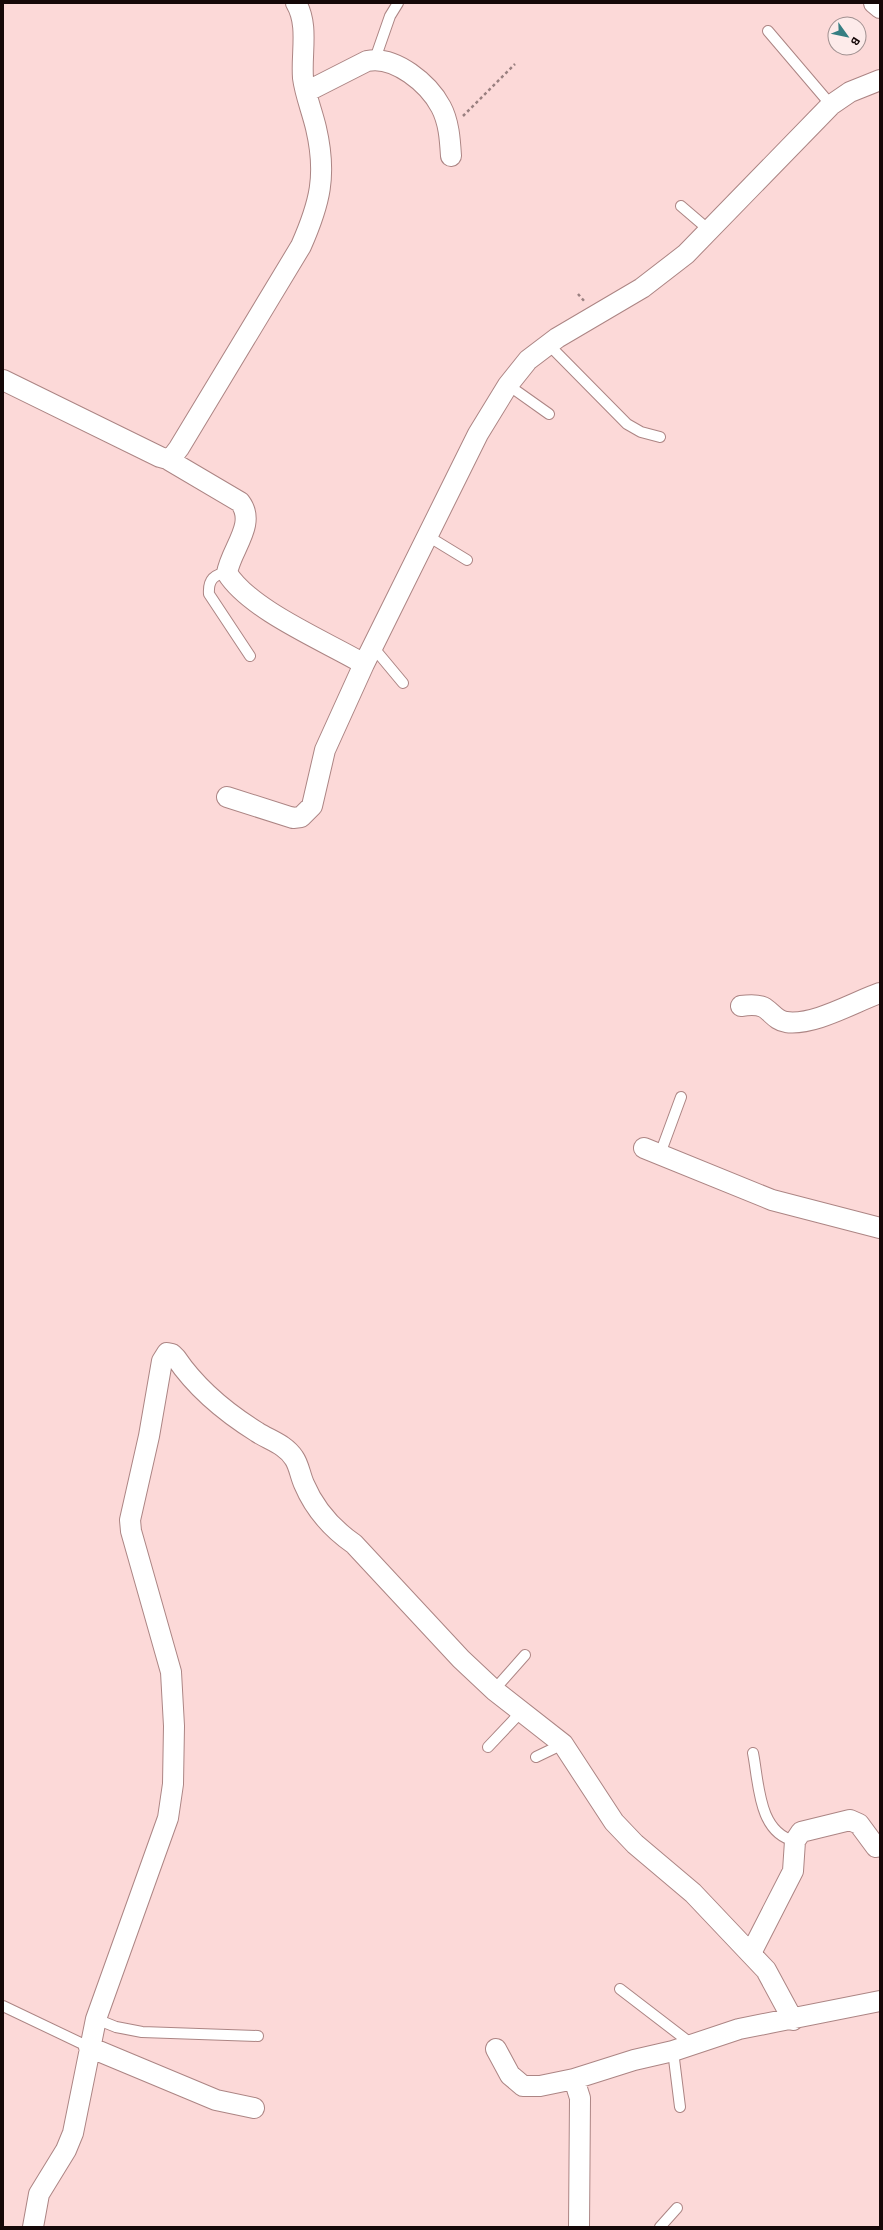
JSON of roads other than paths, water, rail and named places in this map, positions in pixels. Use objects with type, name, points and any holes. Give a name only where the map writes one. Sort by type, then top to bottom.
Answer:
[{"type":"street","points":[[167,459],[173,456],[179,448],[301,246],[315,214],[320,193],[322,168],[320,142],[306,92],[303,69],[304,18],[296,3]]},
{"type":"street","points":[[874,3],[880,8]]},
{"type":"street","points":[[306,92],[366,61],[375,59],[394,64],[420,82],[441,107],[448,126],[452,156]]},
{"type":"street","points":[[227,797],[293,818],[301,817],[307,812],[314,797],[324,750],[426,535],[486,417],[508,385],[528,360],[557,338],[661,275],[686,254],[831,105],[850,92],[880,80]]},
{"type":"street","points":[[3,380],[167,459],[240,502],[245,509],[248,519],[227,573],[236,584],[274,615],[368,655]]},
{"type":"street","points":[[741,1006],[762,1006],[778,1019],[785,1022],[800,1022],[833,1013],[880,993]]},
{"type":"street","points":[[652,1151],[772,1200],[880,1228]]},
{"type":"street","points":[[33,2227],[39,2194],[66,2150],[73,2133],[89,2047],[96,2019],[166,1824],[173,1784],[174,1726],[171,1672],[131,1531],[130,1520],[164,1355],[172,1354],[214,1401],[257,1432],[286,1448],[294,1458],[313,1504],[323,1517],[338,1532],[354,1544],[461,1659],[494,1690],[563,1744],[614,1822],[635,1844],[693,1893],[752,1953],[773,1981],[793,2020]]},
{"type":"street","points":[[752,1953],[793,1871],[795,1841],[801,1832],[850,1820],[859,1824],[876,1846]]},
{"type":"street","points":[[496,2049],[510,2075],[523,2086],[540,2086],[574,2079],[634,2060],[673,2051],[739,2029],[793,2020],[880,2002]]},
{"type":"street","points":[[89,2047],[216,2100],[254,2108]]},
{"type":"street","points":[[574,2079],[580,2098],[579,2227]]},
{"type":"lane","points":[[375,59],[390,16],[398,3]]},
{"type":"lane","points":[[768,31],[831,105]]},
{"type":"lane","points":[[681,206],[709,230]]},
{"type":"lane","points":[[549,345],[627,424],[641,432],[660,437]]},
{"type":"lane","points":[[508,385],[549,414]]},
{"type":"lane","points":[[426,535],[467,560]]},
{"type":"lane","points":[[227,573],[219,574],[212,578],[208,587],[209,594],[250,656]]},
{"type":"lane","points":[[368,655],[402,683]]},
{"type":"lane","points":[[652,1151],[681,1097]]},
{"type":"lane","points":[[494,1690],[525,1655]]},
{"type":"lane","points":[[488,1747],[521,1712]]},
{"type":"lane","points":[[536,1757],[563,1744]]},
{"type":"lane","points":[[753,1753],[768,1821],[782,1836],[795,1841]]},
{"type":"lane","points":[[620,1988],[693,2045]]},
{"type":"lane","points":[[3,2006],[89,2047]]},
{"type":"lane","points":[[96,2019],[116,2027],[142,2032],[258,2036]]},
{"type":"lane","points":[[673,2051],[680,2107]]},
{"type":"lane","points":[[660,2227],[677,2208]]}]
